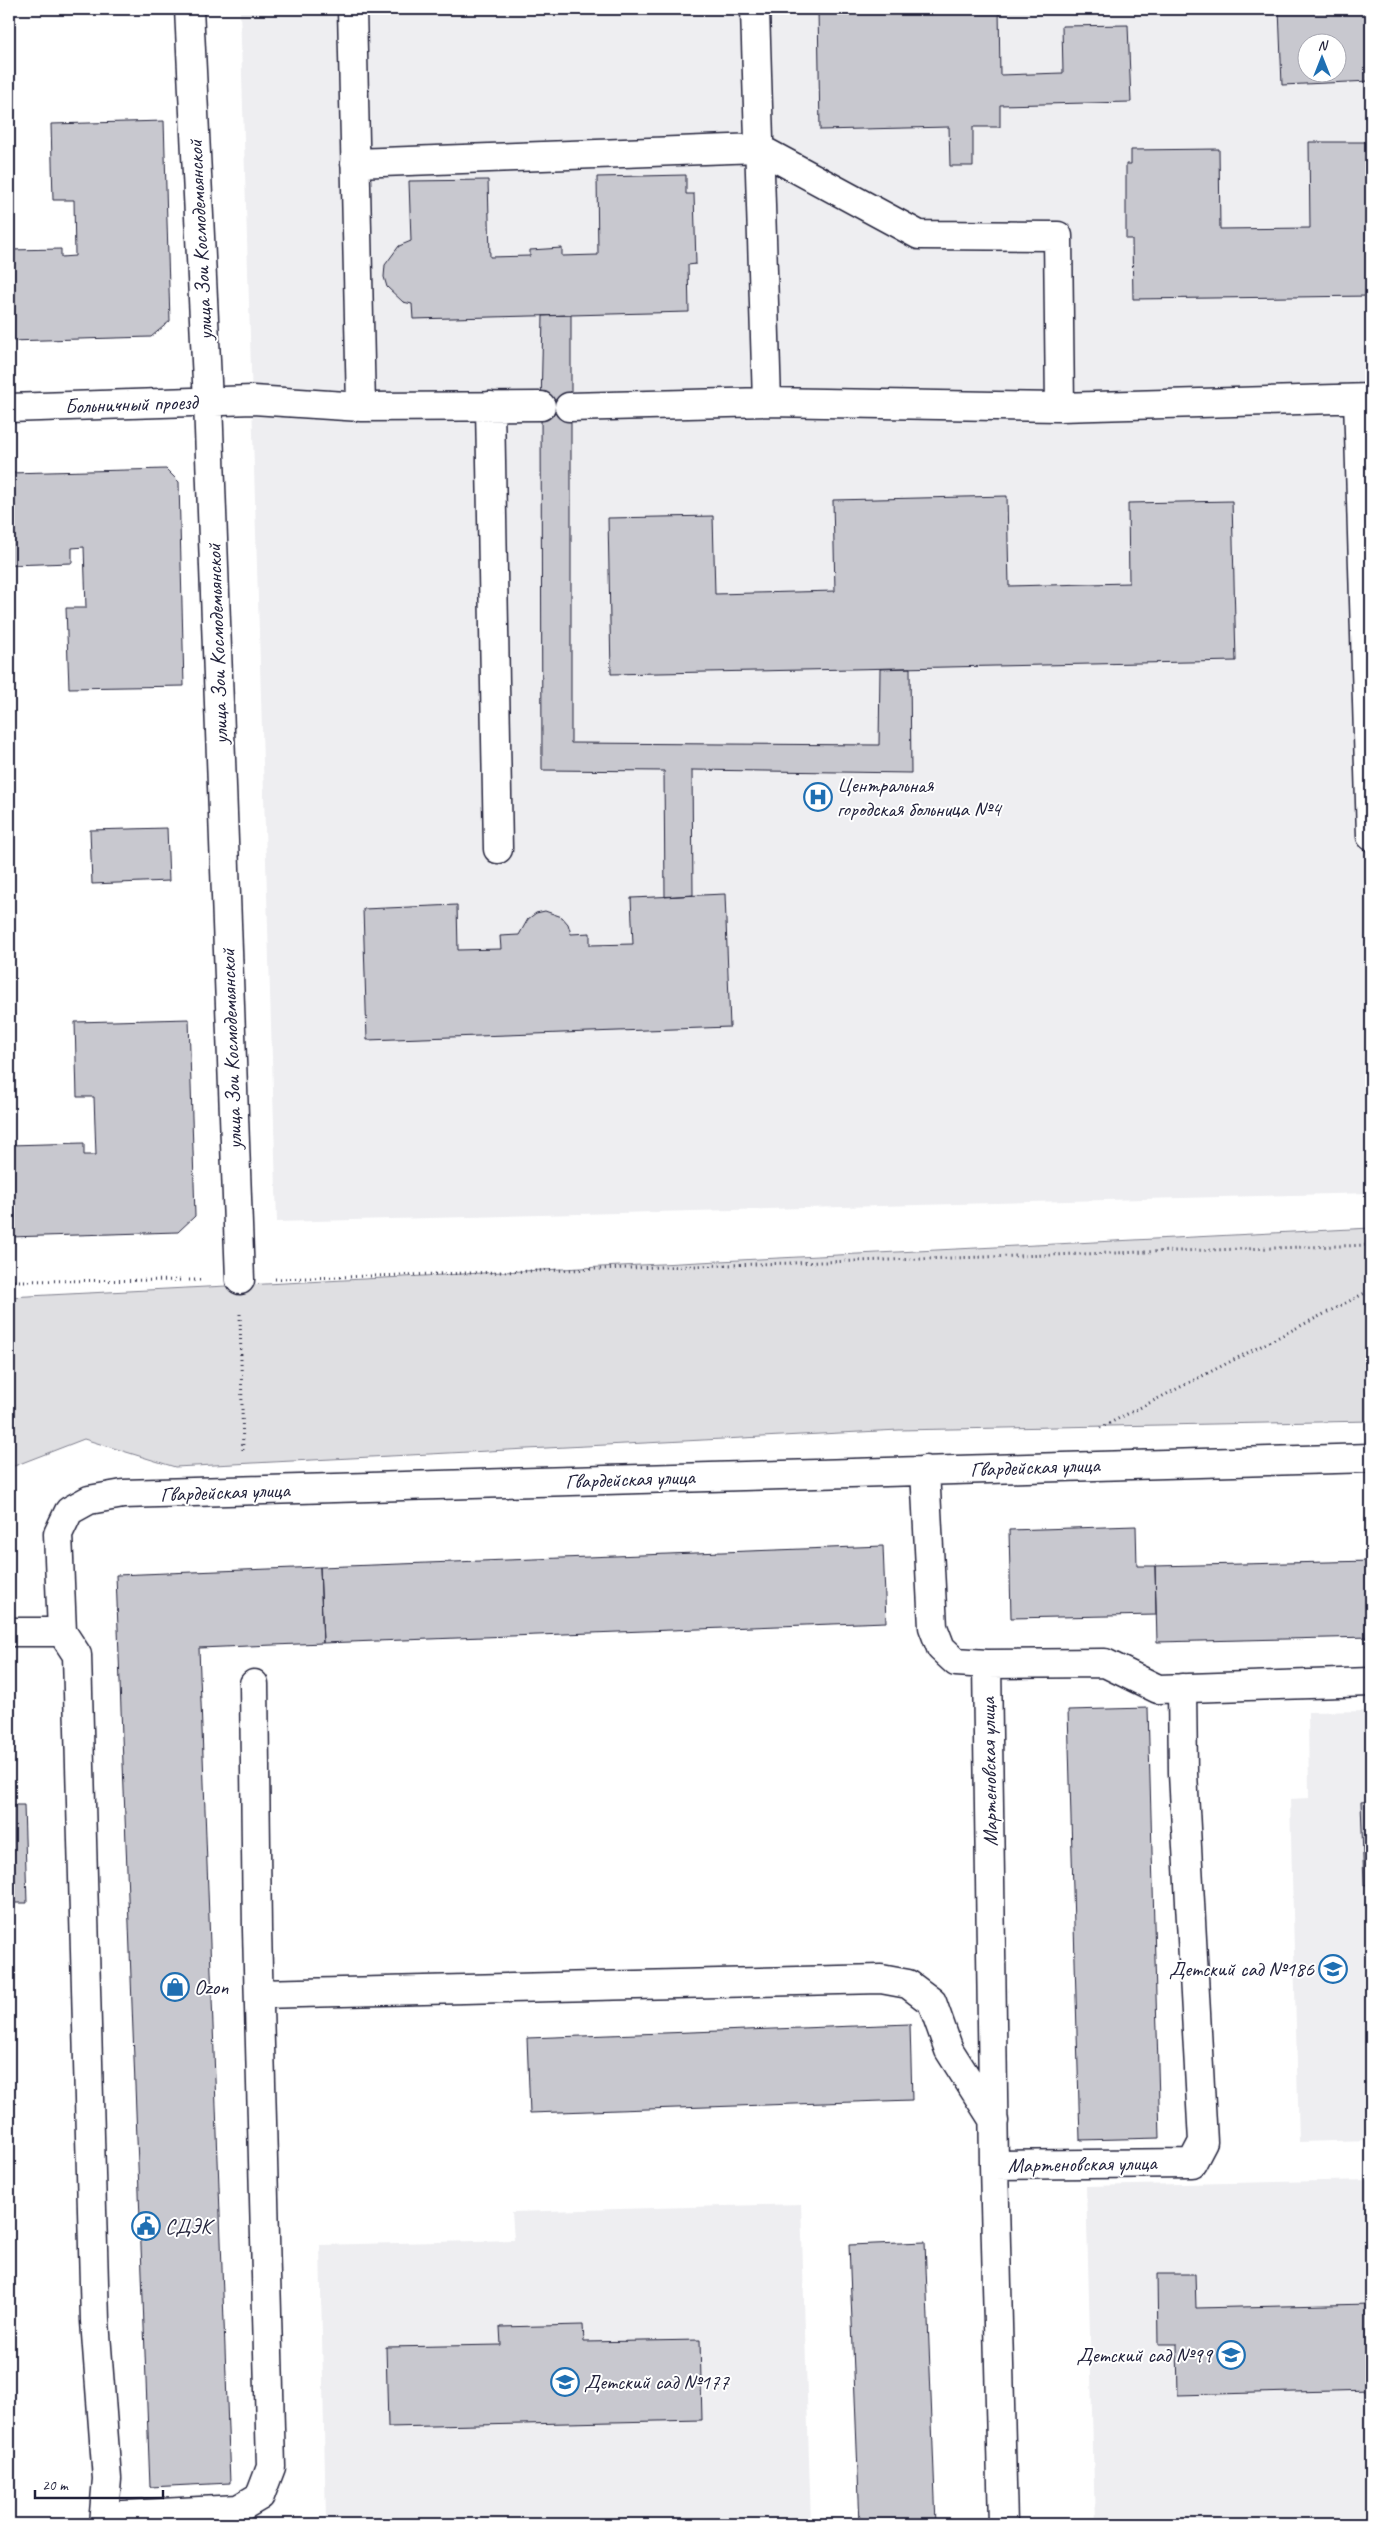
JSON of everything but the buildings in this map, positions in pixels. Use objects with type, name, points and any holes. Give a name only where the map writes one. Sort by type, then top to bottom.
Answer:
[{"type":"street","name":"улица Зои Космодемьянской","points":[[188,9],[208,402],[240,1280]]},
{"type":"street","points":[[352,9],[361,407]]},
{"type":"street","points":[[755,9],[767,402]]},
{"type":"street","points":[[355,163],[758,148],[919,235],[1058,236],[1060,407]]},
{"type":"street","points":[[569,407],[767,402],[1060,407],[1365,398],[1371,836]]},
{"type":"street","name":"Больничный проезд","points":[[9,408],[252,400],[361,407],[541,406]]},
{"type":"street","points":[[490,406],[498,849]]},
{"type":"street","name":"Гвардейская улица","points":[[62,1632],[58,1534],[69,1511],[89,1500],[123,1494],[1371,1458]]},
{"type":"street","points":[[925,1470],[933,1627],[941,1648],[956,1662],[987,1664],[1105,1663],[1158,1689],[1371,1682]]},
{"type":"street","points":[[9,1632],[62,1632],[77,1655],[95,2321],[108,2479],[103,2520],[238,2509],[260,2496],[271,2467],[259,1994],[254,1684]]},
{"type":"street","name":"Мартеновская улица","points":[[987,1664],[994,2165],[1192,2163],[1203,2142],[1183,1773],[1182,1688]]},
{"type":"street","points":[[259,1994],[881,1979],[908,1984],[932,2002],[948,2050],[994,2121]]},
{"type":"street","points":[[994,2165],[1003,2524]]},
{"type":"path","points":[[9,1281],[240,1280],[1371,1245]]},
{"type":"path","points":[[240,1280],[243,1491]]},
{"type":"path","points":[[1095,1430],[1371,1290]]},
{"type":"shaded area","name":"Центральная городская больница №4","points":[[240,9],[1371,9],[1371,1193],[277,1222]]},
{"type":"shaded area","points":[[1371,1228],[1371,1421],[899,1430],[175,1467],[84,1439],[9,1468],[9,1297]]},
{"type":"shaded area","name":"Детский сад №186","points":[[1371,1711],[1371,2140],[1299,2142],[1290,1799],[1309,1798],[1308,1712]]},
{"type":"shaded area","name":"Детский сад №99","points":[[1371,2180],[1371,2524],[1095,2524],[1086,2186]]},
{"type":"shaded area","name":"Детский сад №177","points":[[801,2204],[811,2524],[371,2524],[371,2518],[326,2520],[320,2245],[514,2240],[512,2212]]},
{"type":"place","name":"Центральная городская больница №4","points":[[818,797]]},
{"type":"place","name":"Детский сад №186","points":[[1333,1969]]},
{"type":"place","name":"Ozon","points":[[175,1987]]},
{"type":"place","name":"СДЭК","points":[[146,2226]]},
{"type":"place","name":"Детский сад №99","points":[[1231,2355]]},
{"type":"place","name":"Детский сад №177","points":[[565,2382]]}]
